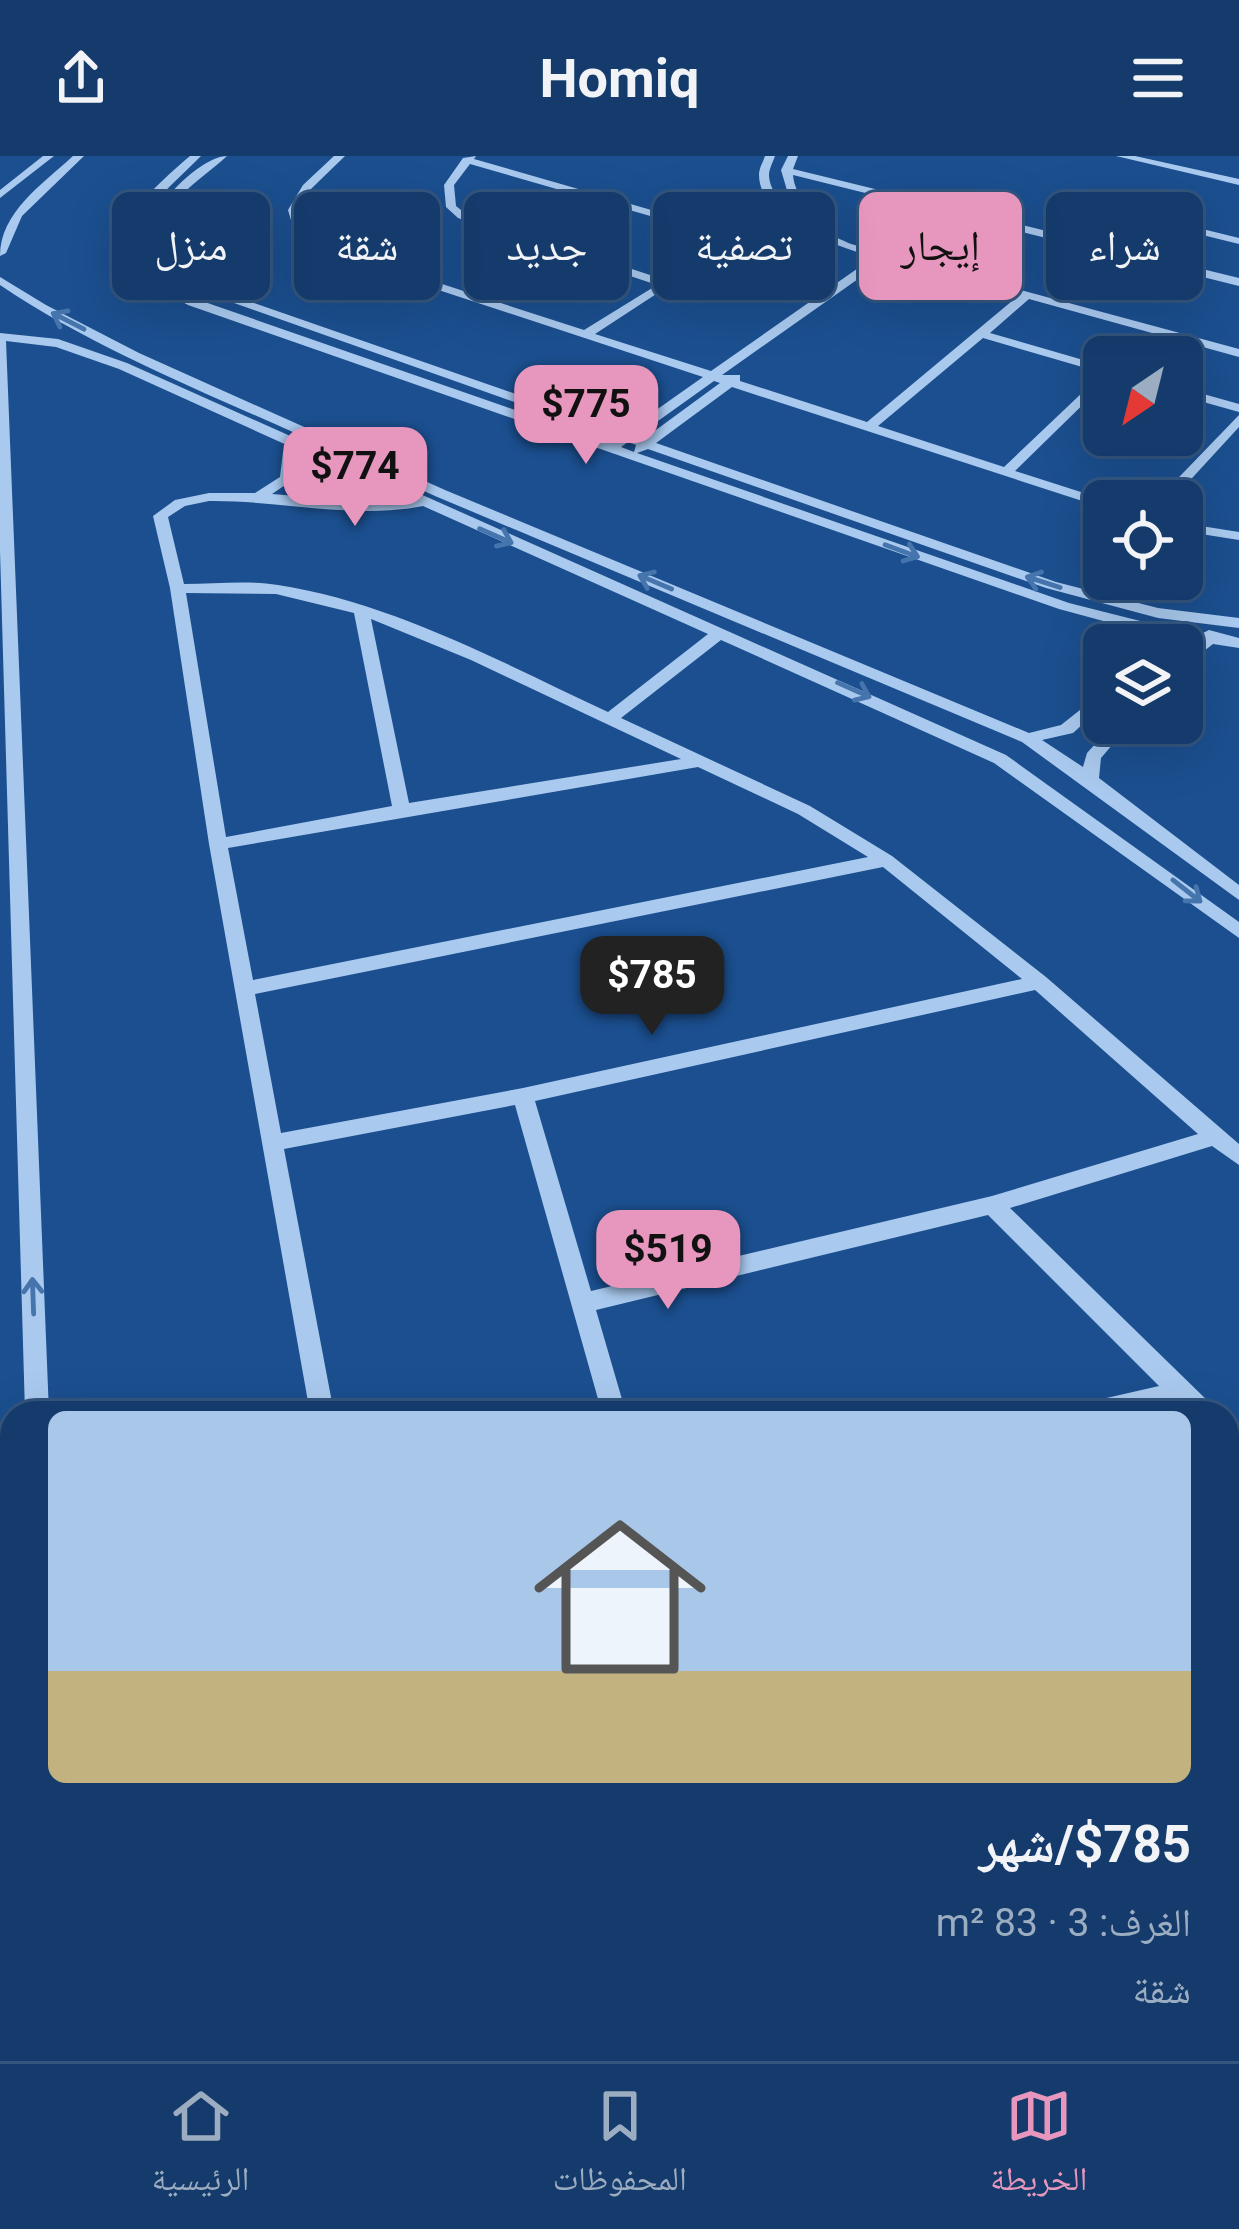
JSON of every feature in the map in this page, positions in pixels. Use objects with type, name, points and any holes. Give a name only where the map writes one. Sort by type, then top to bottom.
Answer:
[{"type":"street","points":[[2,190],[49,156]]},
{"type":"street","points":[[0,253],[8,230],[29,200],[79,156]]},
{"type":"street","points":[[196,156],[136,214],[128,240],[130,255],[155,282],[191,302],[1113,624]]},
{"type":"street","points":[[223,156],[167,202],[153,239],[167,265],[231,300],[1051,585],[1207,622],[1239,623]]},
{"type":"street","points":[[340,156],[308,187],[293,210],[297,225],[310,239],[381,270],[1083,497]]},
{"type":"street","points":[[770,156],[764,175],[779,206],[830,239],[859,249]]},
{"type":"street","points":[[793,156],[785,181],[796,200],[824,222],[859,238]]},
{"type":"street","points":[[1120,156],[1239,182]]},
{"type":"street","points":[[653,213],[469,158],[449,184],[451,207],[462,216],[653,280]]},
{"type":"street","points":[[786,170],[1239,282]]},
{"type":"street","points":[[1203,232],[1239,241]]},
{"type":"street","points":[[608,449],[859,272]]},
{"type":"street","points":[[0,280],[42,308],[135,356],[440,493],[1028,738],[1239,894]]},
{"type":"street","points":[[629,456],[859,289]]},
{"type":"street","points":[[1022,289],[1239,342]]},
{"type":"street","points":[[585,335],[653,292]]},
{"type":"street","points":[[1022,294],[1239,352]]},
{"type":"street","points":[[870,426],[1026,296]]},
{"type":"street","points":[[981,334],[1083,367]]},
{"type":"street","points":[[37,1401],[0,337],[58,343],[94,354],[1000,759],[1239,932]]},
{"type":"street","points":[[369,364],[388,355]]},
{"type":"street","points":[[1007,471],[1083,395]]},
{"type":"street","points":[[1203,398],[1239,408]]},
{"type":"street","points":[[1182,480],[1239,419]]},
{"type":"street","points":[[260,496],[287,479],[295,446],[314,436]]},
{"type":"street","points":[[320,1401],[163,512],[178,503],[260,496],[386,506],[420,502],[440,493]]},
{"type":"street","points":[[1203,530],[1239,536]]},
{"type":"street","points":[[178,587],[276,589],[361,610],[477,657],[804,810],[886,860],[1039,982],[1239,1157]]},
{"type":"street","points":[[688,621],[709,604]]},
{"type":"street","points":[[361,610],[402,810]]},
{"type":"street","points":[[1207,622],[1210,640]]},
{"type":"street","points":[[609,719],[718,634]]},
{"type":"street","points":[[1203,640],[1239,643]]},
{"type":"street","points":[[1203,646],[1210,640]]},
{"type":"street","points":[[1028,738],[1067,729],[1083,715]]},
{"type":"street","points":[[1090,780],[1093,758],[1105,744]]},
{"type":"street","points":[[218,844],[703,760]]},
{"type":"street","points":[[248,988],[886,860]]},
{"type":"street","points":[[276,1142],[523,1096],[1039,982]]},
{"type":"street","points":[[523,1096],[611,1401]]},
{"type":"street","points":[[583,1303],[992,1205],[1214,1137]]},
{"type":"street","points":[[992,1205],[1191,1401]]},
{"type":"street","points":[[1139,1401],[1181,1391]]}]
